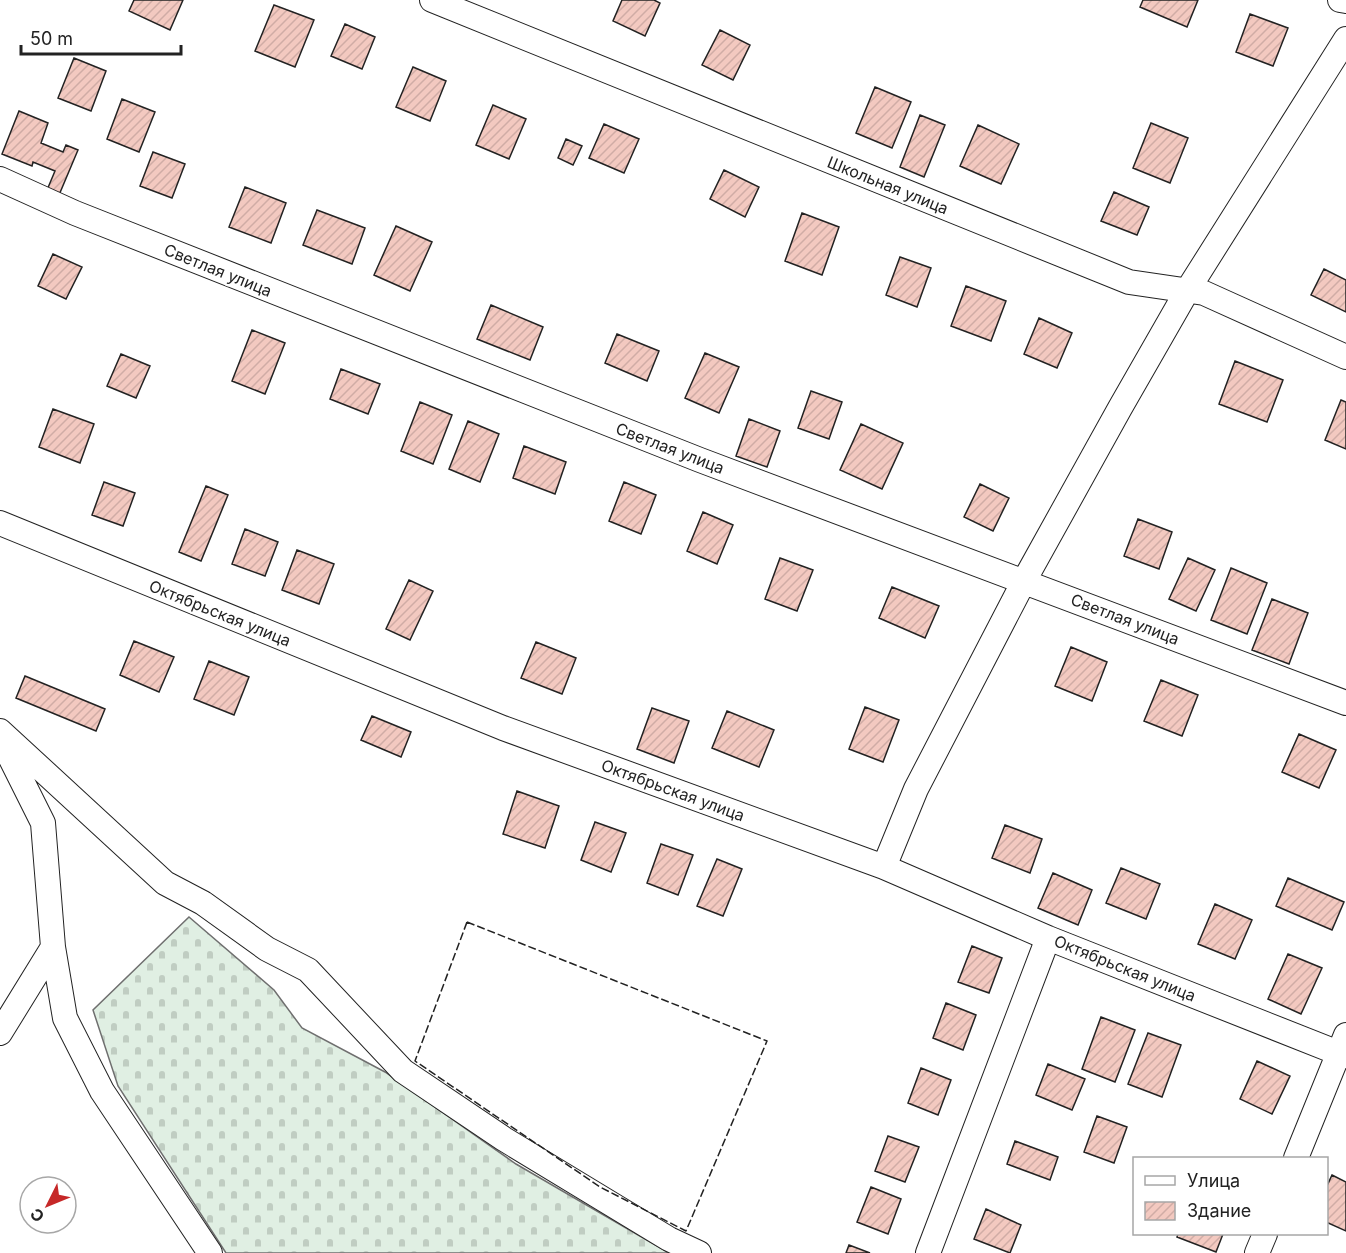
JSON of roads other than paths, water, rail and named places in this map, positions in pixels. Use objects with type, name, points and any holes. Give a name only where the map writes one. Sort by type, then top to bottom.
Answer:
[{"type":"street","name":"Школьная улица","points":[[432,0],[1128,282],[1204,293],[1346,357]]},
{"type":"street","points":[[1340,0],[1346,1]]},
{"type":"street","points":[[884,867],[916,789],[1024,581],[1120,408],[1187,291],[1346,39]]},
{"type":"street","name":"Светлая улица","points":[[0,179],[75,213],[689,455],[1346,703]]},
{"type":"street","name":"Октябрьская улица","points":[[0,523],[503,728],[884,867],[1048,938],[1343,1048]]},
{"type":"street","points":[[0,731],[165,884],[203,903],[267,949],[309,970],[404,1071],[504,1139],[669,1239],[699,1253]]},
{"type":"street","points":[[0,737],[43,823],[53,947],[65,1018],[102,1091],[210,1253]]},
{"type":"street","points":[[928,1253],[1048,938]]},
{"type":"street","points":[[0,1033],[53,947]]},
{"type":"street","points":[[1296,1157],[1343,1048]]},
{"type":"street","points":[[1257,1253],[1264,1235]]}]
